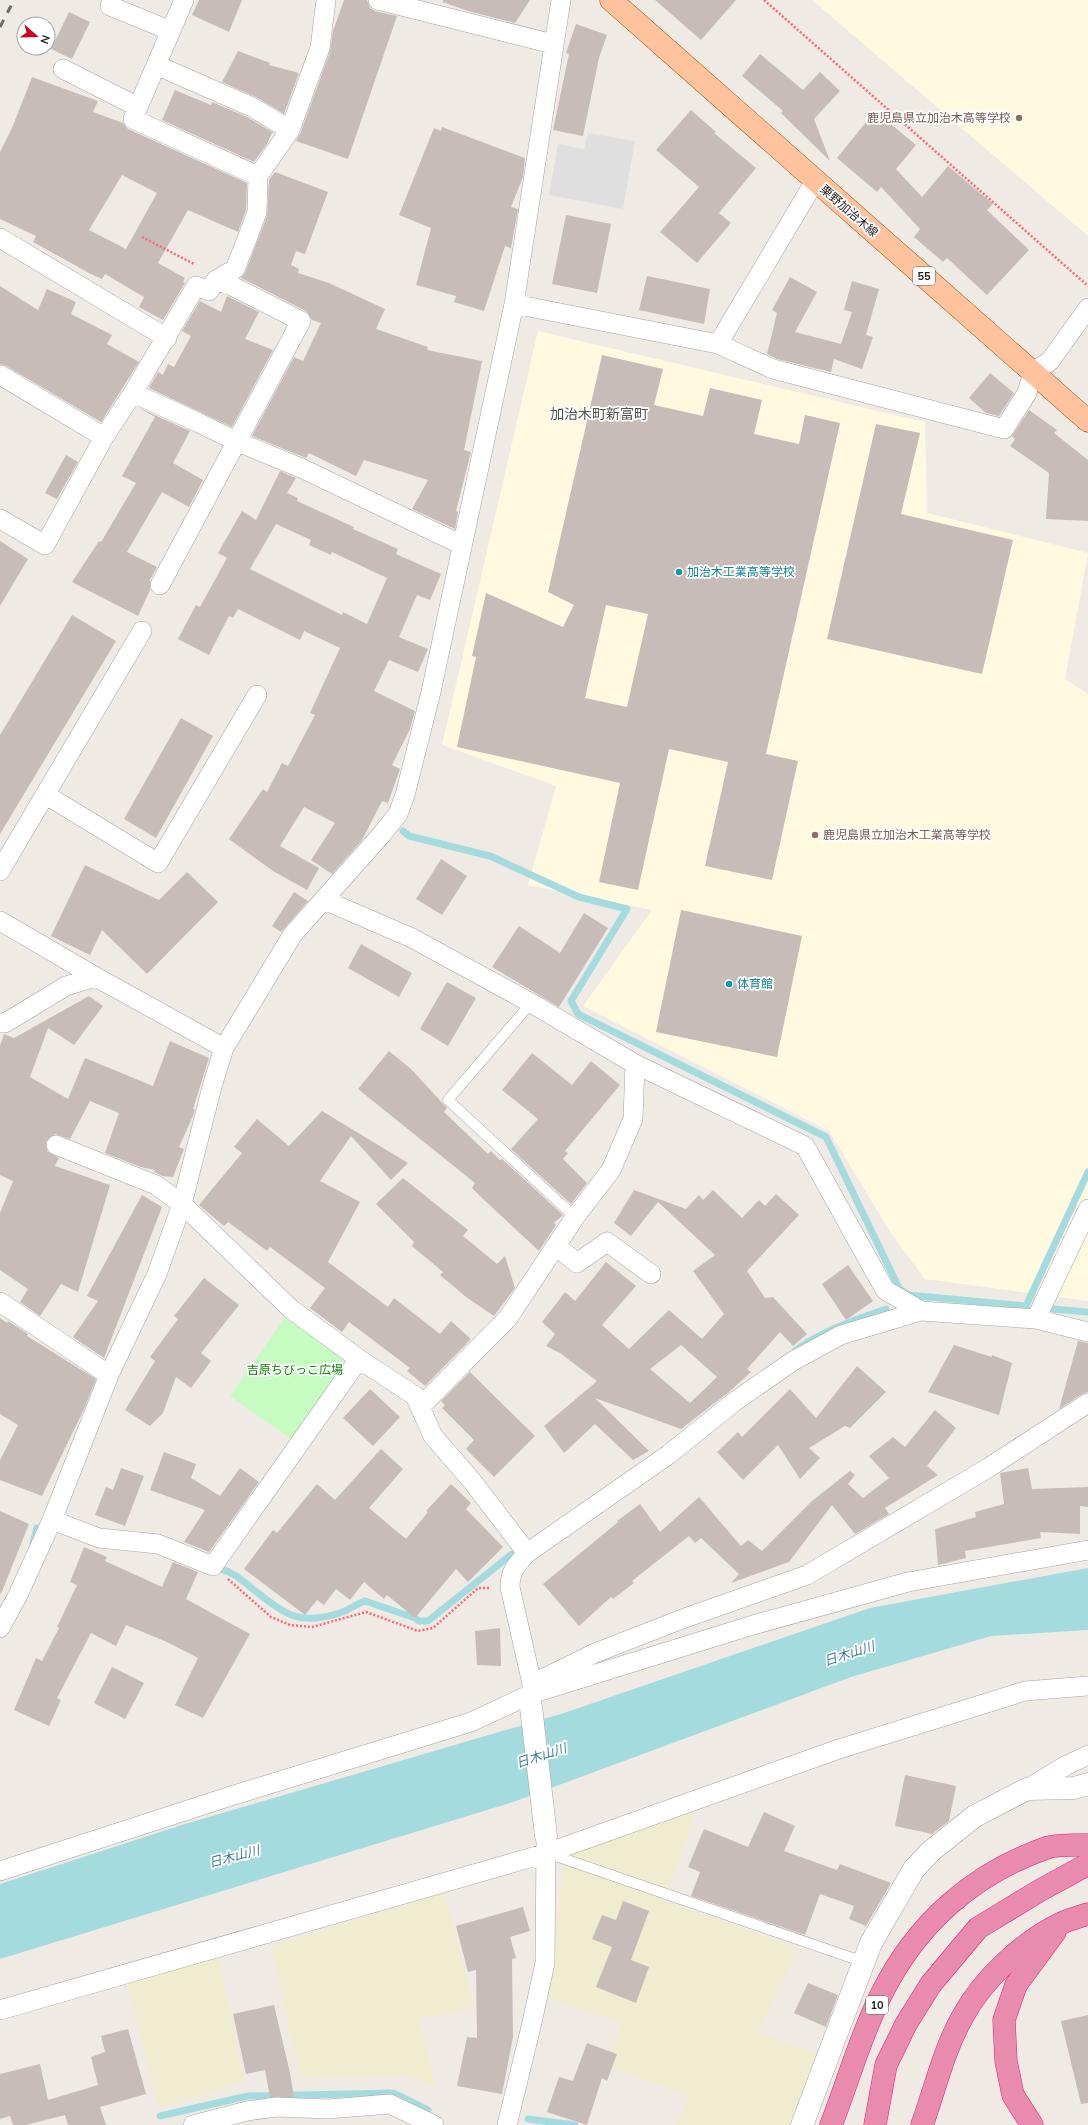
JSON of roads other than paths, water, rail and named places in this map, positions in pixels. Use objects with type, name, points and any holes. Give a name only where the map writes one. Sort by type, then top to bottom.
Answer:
[{"type":"highway","name":"10","points":[[831,2125],[863,2036],[882,1994],[913,1942],[951,1902],[990,1874],[1050,1847],[1088,1845]]},
{"type":"highway","points":[[875,2125],[886,2065],[906,2024],[931,1984],[978,1928],[1039,1891],[1088,1864]]},
{"type":"highway","points":[[922,2125],[947,2053],[963,2016],[990,1979],[1021,1949],[1062,1923],[1088,1914]]},
{"type":"highway","points":[[1032,2125],[1013,2095],[1006,2061],[1004,2020],[1016,1985],[1062,1923]]},
{"type":"main road","name":"栗野加治木線","points":[[611,0],[1088,421]]},
{"type":"street","points":[[184,0],[133,119],[258,176]]},
{"type":"street","points":[[0,519],[45,545],[104,437],[133,394],[196,286],[209,291],[216,280],[235,269],[258,212],[258,176],[290,130],[320,48],[326,0]]},
{"type":"street","points":[[378,0],[553,44]]},
{"type":"street","points":[[0,1628],[18,1595],[52,1520],[109,1375],[157,1274],[182,1204],[213,1083],[224,1048],[293,934],[398,814],[405,795],[431,692],[514,304],[561,0]]},
{"type":"street","points":[[110,6],[171,31]]},
{"type":"street","points":[[156,65],[252,107],[290,130]]},
{"type":"street","points":[[63,69],[138,107]]},
{"type":"street","points":[[718,344],[816,181]]},
{"type":"street","points":[[0,238],[167,338]]},
{"type":"street","points":[[160,585],[238,442],[301,321],[232,286],[216,280]]},
{"type":"street","points":[[514,304],[718,344],[773,369],[1004,429],[1027,393],[1033,372],[1050,360],[1088,308]]},
{"type":"street","points":[[0,375],[104,437]]},
{"type":"street","points":[[133,394],[238,442],[301,468],[462,545]]},
{"type":"street","points":[[0,871],[142,631]]},
{"type":"street","points":[[46,795],[158,862],[257,694]]},
{"type":"street","points":[[324,900],[412,938],[531,1003],[635,1064],[805,1146],[885,1290],[921,1310]]},
{"type":"street","points":[[0,921],[96,977],[224,1048]]},
{"type":"street","points":[[0,1023],[5,1023],[66,986],[96,977]]},
{"type":"street","points":[[420,1407],[508,1318],[575,1217],[610,1170],[633,1119],[635,1064]]},
{"type":"street","points":[[56,1145],[156,1185],[182,1204],[285,1304],[358,1359],[415,1396],[434,1436],[472,1481],[527,1553]]},
{"type":"street","points":[[1036,1319],[1088,1209]]},
{"type":"street","points":[[556,1246],[577,1263],[607,1242],[651,1274]]},
{"type":"street","points":[[0,1302],[109,1375]]},
{"type":"street","points":[[507,2125],[532,2027],[545,1963],[546,1844],[531,1695],[510,1587],[510,1575],[527,1553],[668,1455],[734,1402],[794,1361],[841,1335],[921,1310],[1036,1319],[1088,1332]]},
{"type":"street","points":[[52,1520],[99,1538],[158,1544],[213,1566],[358,1359]]},
{"type":"street","points":[[531,1695],[595,1653],[684,1618],[807,1575],[988,1468],[1088,1403]]},
{"type":"street","points":[[0,1872],[231,1796],[471,1722],[531,1695],[753,1624],[908,1582],[1088,1550]]},
{"type":"street","points":[[0,2010],[546,1844],[839,1749],[1018,1693],[1088,1686]]},
{"type":"street","points":[[802,2125],[871,1943],[914,1869],[931,1852],[975,1816],[1027,1789],[1065,1766],[1088,1755]]},
{"type":"street","points":[[1027,1789],[1074,1788],[1088,1784]]},
{"type":"street","points":[[193,2125],[247,2118],[276,2107],[328,2109],[390,2104],[434,2125]]},
{"type":"lane","points":[[531,1003],[448,1100],[575,1217]]},
{"type":"lane","points":[[546,1844],[864,1962]]},
{"type":"water","name":"日木山川","points":[[1088,1568],[1088,1630],[991,1636],[851,1677],[513,1802],[0,1959],[0,1884],[185,1824],[564,1713],[870,1608]]},
{"type":"waterway","points":[[403,831],[409,836],[490,856],[579,897],[627,909],[571,1001],[578,1014],[826,1137],[899,1288],[908,1295],[1026,1306],[1088,1172]]},
{"type":"waterway","points":[[796,1350],[828,1331],[886,1309]]},
{"type":"waterway","points":[[1052,1309],[1088,1312]]},
{"type":"waterway","points":[[33,1543],[37,1528]]},
{"type":"waterway","points":[[218,1568],[237,1577],[275,1606],[294,1616],[303,1618],[326,1617],[343,1612],[365,1601],[415,1618],[419,1621],[428,1621],[512,1554]]},
{"type":"waterway","points":[[160,2116],[248,2096],[393,2093],[428,2110]]},
{"type":"waterway","points":[[528,2119],[575,2125]]},
{"type":"railway","points":[[0,27],[14,0]]},
{"type":"place","name":"鹿児島県立加治木高等学校","points":[[1019,118]]},
{"type":"place","name":"加治木工業高等学校","points":[[679,572]]},
{"type":"place","name":"鹿児島県立加治木工業高等学校","points":[[815,835]]},
{"type":"place","name":"体育館","points":[[729,984]]},
{"type":"district","name":"加治木町新富町","points":[[599,414]]},
{"type":"park label","name":"吉原ちびっこ広場","points":[[295,1370]]}]
